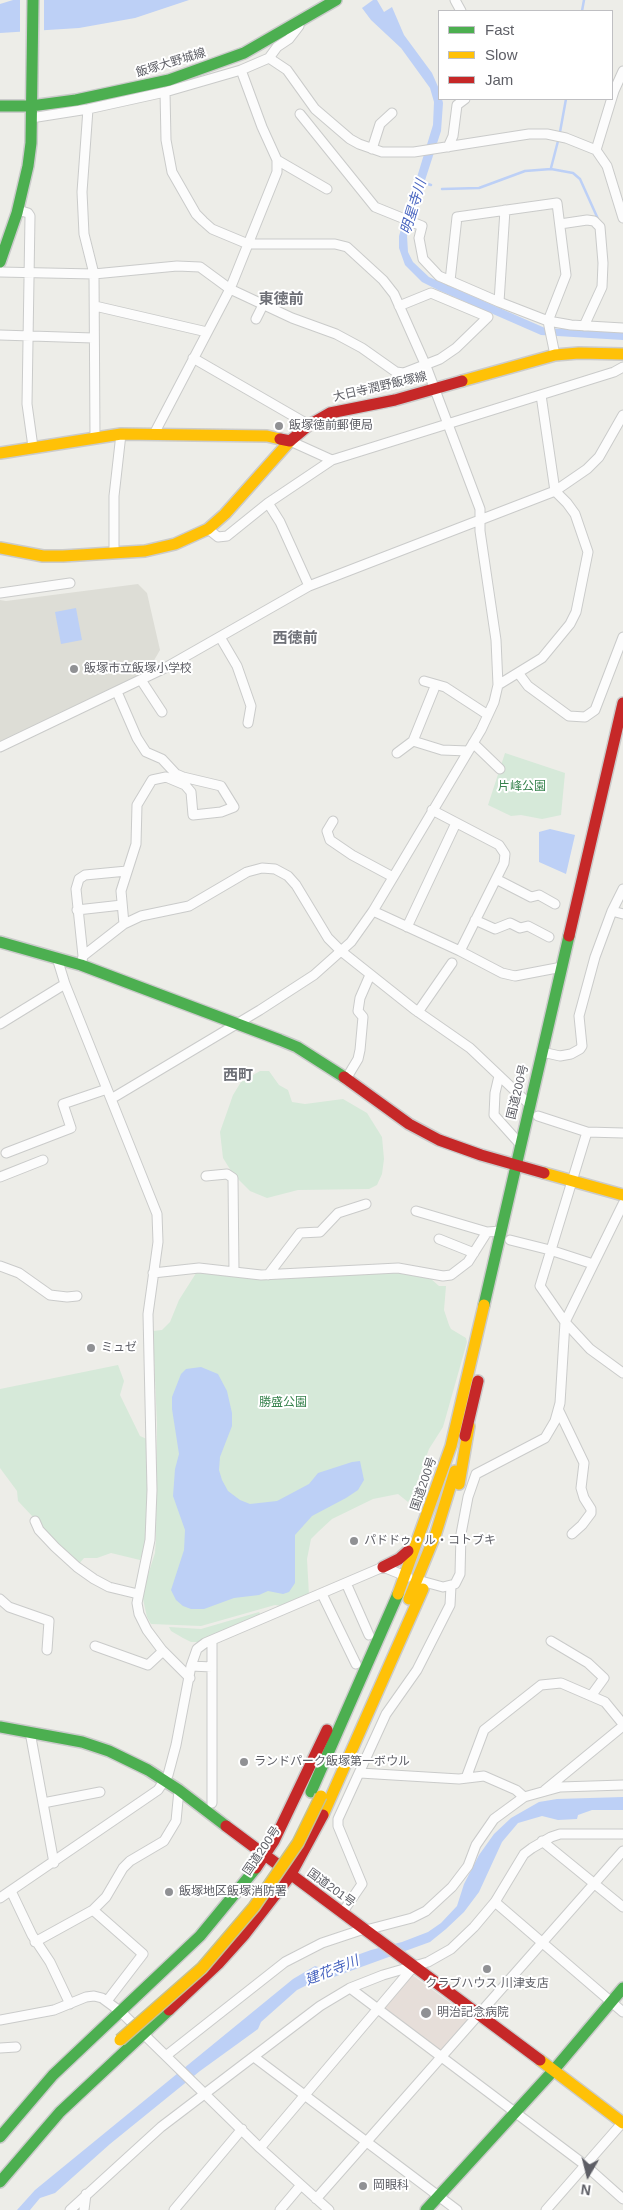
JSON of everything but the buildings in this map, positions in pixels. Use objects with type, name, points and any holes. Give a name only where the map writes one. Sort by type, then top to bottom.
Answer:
[{"type":"main road","points":[[0,262],[18,210],[28,166],[31,118],[33,0]]},
{"type":"main road","name":"飯塚大野城線","points":[[2,108],[31,101],[92,97],[169,80],[244,53],[336,0]]},
{"type":"main road","name":"大日寺潤野飯塚線","points":[[0,548],[43,556],[114,553],[161,548],[193,537],[208,529],[225,514],[290,441],[309,425],[330,413],[395,400],[555,355],[579,353],[623,354]]},
{"type":"main road","points":[[0,452],[121,434],[267,436],[290,441]]},
{"type":"main road","name":"国道200号","points":[[0,2152],[64,2079],[202,1968],[242,1922],[298,1843],[316,1794],[321,1772],[440,1480],[505,1236],[527,1168],[538,1116],[562,967],[623,704]]},
{"type":"main road","name":"国道200号","points":[[200,1953],[237,1911],[266,1872],[316,1794],[421,1582],[447,1501],[472,1411],[505,1236],[516,1165],[529,1104],[547,1053],[623,742]]},
{"type":"main road","points":[[0,942],[58,958],[82,960],[298,1047],[424,1133],[482,1155],[623,1195]]},
{"type":"main road","points":[[0,2137],[53,2075],[200,1936],[265,1856],[297,1795],[369,1635],[401,1574],[459,1409]]},
{"type":"main road","points":[[383,1567],[400,1559],[408,1551]]},
{"type":"main road","points":[[0,2182],[60,2112],[218,1964],[245,1934],[290,1876],[330,1802],[421,1582]]},
{"type":"main road","name":"国道201号","points":[[0,1727],[65,1737],[95,1745],[129,1760],[180,1790],[290,1876],[342,1912],[552,2071],[623,2122]]},
{"type":"main road","name":"国道200号","points":[[0,2169],[117,2036],[179,1972]]},
{"type":"main road","points":[[426,2210],[552,2071],[623,1988]]},
{"type":"street","points":[[31,118],[88,109],[165,92],[241,70],[269,58],[277,47],[289,39],[304,20]]},
{"type":"street","points":[[269,58],[287,70],[315,108],[350,139],[372,149],[393,153],[419,151],[530,134],[547,134],[566,138],[596,150],[607,166],[623,218]]},
{"type":"street","points":[[169,80],[180,80],[233,69],[241,70]]},
{"type":"street","points":[[154,434],[230,289],[274,181],[277,160],[262,127],[241,70]]},
{"type":"street","points":[[613,94],[623,71]]},
{"type":"street","points":[[111,1098],[314,975],[358,934],[471,747],[488,715],[498,685],[497,647],[480,530],[480,509],[446,424],[426,366],[394,294],[383,280],[347,248],[335,244],[248,244],[212,228],[196,214],[172,172],[166,140],[165,92]]},
{"type":"street","points":[[446,148],[452,136],[457,105],[464,100]]},
{"type":"street","points":[[596,150],[611,100]]},
{"type":"street","points":[[88,109],[82,192],[84,234],[94,274],[95,437]]},
{"type":"street","points":[[372,149],[380,124],[392,113]]},
{"type":"street","points":[[300,114],[375,207],[422,226],[420,244],[422,260],[439,276],[549,323],[623,328]]},
{"type":"street","points":[[277,160],[327,189]]},
{"type":"street","points":[[450,281],[457,217],[557,203],[566,275],[549,323],[555,355]]},
{"type":"street","points":[[18,210],[28,213],[30,216],[26,404],[33,447]]},
{"type":"street","points":[[499,302],[505,210]]},
{"type":"street","points":[[560,224],[587,220],[594,221],[600,227],[604,263],[602,287],[584,326]]},
{"type":"street","points":[[0,272],[94,274],[177,266],[200,267],[230,289],[292,318],[336,334],[362,348],[396,372],[404,374],[426,366],[456,348],[488,317],[431,293],[399,306]]},
{"type":"street","points":[[256,319],[263,305]]},
{"type":"street","points":[[95,306],[207,332]]},
{"type":"street","points":[[0,335],[93,338]]},
{"type":"street","points":[[193,358],[309,425]]},
{"type":"street","points":[[208,529],[218,537],[227,536],[268,503],[332,460],[541,395],[623,367]]},
{"type":"street","points":[[498,685],[519,674],[542,658],[570,624],[576,612],[588,552],[576,514],[554,491],[541,395]]},
{"type":"street","points":[[0,747],[141,680],[309,586],[554,491],[587,469],[599,457],[623,415]]},
{"type":"street","points":[[114,553],[114,496],[121,434]]},
{"type":"street","points":[[290,441],[332,460]]},
{"type":"street","points":[[268,503],[280,522],[309,586]]},
{"type":"street","points":[[0,593],[70,583]]},
{"type":"street","points":[[220,637],[237,666],[251,706],[248,723]]},
{"type":"street","points":[[519,674],[528,686],[569,716],[585,718],[595,710],[623,637]]},
{"type":"street","points":[[141,680],[162,712]]},
{"type":"street","points":[[424,681],[445,686],[488,715]]},
{"type":"street","points":[[397,752],[413,741],[434,689]]},
{"type":"street","points":[[117,692],[136,738],[146,752],[158,757],[176,774],[221,786],[234,807],[221,812],[193,816],[191,792],[185,785],[166,777],[152,780],[136,805],[136,844],[122,883],[124,924]]},
{"type":"street","points":[[413,741],[442,750],[471,747],[500,768]]},
{"type":"street","points":[[432,810],[500,845],[503,849],[504,863],[460,951]]},
{"type":"street","points":[[333,820],[328,831],[330,840],[352,855],[393,877]]},
{"type":"street","points":[[406,927],[456,823]]},
{"type":"street","points":[[82,960],[124,924],[148,914],[190,906],[247,872],[262,868],[274,869],[288,876],[296,885],[324,932],[341,951],[418,1012],[470,1048],[529,1104]]},
{"type":"street","points":[[82,960],[76,889],[81,877],[127,870]]},
{"type":"street","points":[[496,880],[531,897],[539,895],[556,904]]},
{"type":"street","points":[[547,1053],[560,1056],[572,1054],[582,1046],[579,1016],[596,957],[612,911],[623,889]]},
{"type":"street","points":[[77,910],[122,905]]},
{"type":"street","points":[[373,911],[460,951],[502,973],[515,976],[562,967]]},
{"type":"street","points":[[612,911],[623,914]]},
{"type":"street","points":[[476,920],[495,929],[510,923],[520,928],[528,926],[548,937]]},
{"type":"street","points":[[58,958],[65,984],[157,1214],[158,1242],[148,1326],[152,1490],[150,1540],[138,1594],[139,1614],[147,1630],[163,1651],[190,1678]]},
{"type":"street","points":[[418,1012],[452,963]]},
{"type":"street","points":[[346,1079],[358,1059],[363,1017],[358,1011],[360,998],[370,975]]},
{"type":"street","points":[[0,1024],[65,984]]},
{"type":"street","points":[[499,1076],[495,1093],[494,1116],[520,1144]]},
{"type":"street","points":[[6,1153],[71,1128],[62,1104],[107,1089]]},
{"type":"street","points":[[538,1116],[587,1132],[623,1133]]},
{"type":"street","points":[[587,1132],[540,1286],[565,1322],[590,1349],[623,1373]]},
{"type":"street","points":[[0,1177],[43,1160]]},
{"type":"street","points":[[206,1176],[228,1174],[233,1178],[234,1271]]},
{"type":"street","points":[[268,1275],[300,1232],[320,1232],[338,1213],[366,1204]]},
{"type":"street","points":[[0,1898],[150,1797],[165,1781],[182,1725],[192,1666],[198,1649],[212,1640],[383,1567],[421,1582],[443,1587],[451,1586],[457,1582],[460,1574],[461,1534],[468,1498],[476,1474],[545,1438],[559,1411],[565,1322],[623,1204]]},
{"type":"street","points":[[416,1211],[505,1236],[593,1264]]},
{"type":"street","points":[[153,1273],[199,1268],[268,1275],[398,1268],[444,1276],[451,1275],[468,1262],[487,1232]]},
{"type":"street","points":[[439,1239],[474,1253]]},
{"type":"street","points":[[0,1266],[19,1273],[50,1295],[77,1296]]},
{"type":"street","points":[[559,1411],[584,1463],[581,1488],[584,1498],[591,1509],[591,1513],[582,1525],[572,1534]]},
{"type":"street","points":[[35,1521],[39,1530],[76,1567],[108,1587],[138,1594]]},
{"type":"street","points":[[346,1584],[369,1635]]},
{"type":"street","points":[[342,1912],[362,1884],[338,1826],[338,1819],[386,1714],[417,1670],[450,1605],[451,1586]]},
{"type":"street","points":[[322,1594],[356,1664]]},
{"type":"street","points":[[0,1599],[9,1607],[50,1621],[47,1650]]},
{"type":"street","points":[[212,1640],[212,1803]]},
{"type":"street","points":[[551,1640],[588,1663],[604,1678],[591,1696]]},
{"type":"street","points":[[95,1646],[148,1664],[163,1651]]},
{"type":"street","points":[[192,1666],[212,1667]]},
{"type":"street","points":[[466,1778],[484,1730],[540,1685],[561,1683],[605,1702],[623,1725],[545,1790]]},
{"type":"street","points":[[30,1732],[54,1863]]},
{"type":"street","points":[[360,1773],[459,1779],[484,1776],[516,1790],[524,1797]]},
{"type":"street","points":[[168,2057],[285,1962],[322,1943],[412,1918],[426,1911],[452,1887],[468,1866],[476,1845],[494,1819],[524,1797],[545,1790],[560,1788],[623,1785]]},
{"type":"street","points":[[36,1942],[94,1910],[106,1897],[123,1868],[130,1861],[164,1841],[176,1821],[180,1790]]},
{"type":"street","points":[[43,1803],[100,1792]]},
{"type":"street","points":[[70,2210],[161,2127],[320,2006],[350,1988],[411,1963],[428,1962],[451,1949],[474,1927],[495,1902],[524,1854],[542,1841],[560,1834],[623,1834]]},
{"type":"street","points":[[542,1841],[623,1907]]},
{"type":"street","points":[[316,2199],[623,1851]]},
{"type":"street","points":[[10,1891],[36,1942],[50,1962],[70,2004]]},
{"type":"street","points":[[495,1902],[623,2012]]},
{"type":"street","points":[[94,1910],[143,1954],[107,2001]]},
{"type":"street","points":[[260,2148],[378,2008],[411,1963]]},
{"type":"street","points":[[350,1988],[585,2165],[623,2199]]},
{"type":"street","points":[[0,2020],[54,2010],[94,1996],[107,2001],[205,2092],[260,2148],[329,2210]]},
{"type":"street","points":[[0,2048],[16,2047]]},
{"type":"street","points":[[254,2057],[457,2210]]},
{"type":"street","points":[[546,2210],[623,2122]]},
{"type":"street","points":[[174,2210],[242,2129]]},
{"type":"street","points":[[280,2210],[301,2185]]},
{"type":"street","points":[[84,2210],[86,2194]]},
{"type":"shaded area","name":"飯塚市立飯塚小学校","points":[[138,584],[147,593],[160,650],[145,676],[0,743],[0,600],[6,601]]},
{"type":"shaded area","name":"明治記念病院","points":[[411,1974],[472,2019],[441,2054],[381,2008]]},
{"type":"green space","name":"片峰公園","points":[[505,753],[565,773],[561,815],[542,819],[521,815],[511,816],[488,805]]},
{"type":"green space","points":[[260,1071],[269,1071],[279,1085],[288,1090],[292,1102],[305,1104],[343,1099],[367,1113],[382,1137],[384,1159],[382,1174],[377,1185],[369,1189],[298,1190],[267,1198],[250,1191],[233,1174],[223,1158],[220,1132],[233,1095],[241,1082]]},
{"type":"green space","name":"勝盛公園","points":[[198,1270],[260,1277],[334,1276],[393,1271],[430,1278],[439,1286],[446,1286],[444,1310],[449,1325],[451,1329],[466,1338],[467,1342],[443,1427],[429,1449],[412,1496],[408,1502],[398,1494],[373,1499],[332,1519],[319,1531],[311,1539],[307,1559],[309,1595],[282,1606],[275,1605],[201,1626],[151,1624],[147,1617],[143,1599],[144,1587],[155,1553],[156,1538],[157,1424],[153,1331],[162,1330],[170,1322],[179,1300]]},
{"type":"green space","points":[[118,1365],[124,1381],[120,1395],[140,1436],[149,1440],[149,1492],[145,1545],[140,1560],[111,1553],[97,1558],[84,1558],[78,1565],[18,1501],[17,1491],[0,1468],[0,1389]]},
{"type":"green space","points":[[259,1612],[261,1615],[199,1642],[191,1642],[183,1638],[171,1631],[169,1627],[201,1629]]},
{"type":"water","points":[[13,0],[189,0],[135,18],[79,28],[0,33],[0,4]]},
{"type":"water","name":"明星寺川","points":[[373,0],[377,0],[384,12],[392,7],[404,35],[432,73],[438,87],[438,100],[442,100],[443,103],[441,131],[407,236],[408,252],[413,262],[429,277],[545,328],[623,332],[623,340],[541,335],[422,282],[405,265],[399,248],[399,236],[433,125],[434,102],[430,88],[401,48],[371,20],[362,8]]},
{"type":"water","points":[[76,608],[82,640],[61,644],[55,612]]},
{"type":"water","points":[[550,829],[575,835],[566,874],[539,862],[539,832]]},
{"type":"water","points":[[201,1367],[218,1374],[227,1391],[232,1413],[232,1426],[220,1457],[219,1470],[228,1491],[240,1500],[250,1504],[277,1501],[309,1484],[318,1473],[352,1462],[360,1461],[364,1480],[358,1490],[312,1516],[295,1535],[295,1583],[289,1592],[283,1594],[268,1591],[259,1595],[234,1598],[204,1609],[191,1609],[183,1606],[176,1600],[171,1590],[184,1550],[185,1530],[173,1496],[175,1469],[179,1454],[172,1397],[181,1374],[186,1369]]},
{"type":"water","name":"建花寺川","points":[[623,1797],[623,1810],[592,1810],[578,1815],[577,1819],[558,1820],[542,1816],[518,1823],[502,1842],[479,1892],[464,1912],[430,1942],[331,1978],[317,1980],[297,1990],[261,2022],[258,2029],[200,2071],[110,2144],[55,2193],[40,2198],[30,2210],[17,2210],[35,2190],[293,1979],[315,1966],[321,1968],[371,1950],[402,1942],[428,1932],[441,1923],[457,1906],[464,1884],[479,1855],[494,1834],[511,1818],[539,1802],[557,1799]]},
{"type":"pier","points":[[20,0],[44,0],[44,34],[20,35]]},
{"type":"waterway","points":[[582,10],[584,0]]},
{"type":"waterway","points":[[560,132],[566,100]]},
{"type":"waterway","points":[[551,168],[558,141]]},
{"type":"waterway","points":[[442,189],[479,188],[525,171],[551,169],[573,173],[580,179],[598,219]]},
{"type":"waterway","name":"明星寺川","points":[[421,182],[431,185]]},
{"type":"traffic: fast","points":[[0,262],[17,213],[28,166],[31,143],[33,0]]},
{"type":"traffic: fast","points":[[0,106],[31,106],[76,100],[169,80],[244,53],[336,0]]},
{"type":"traffic: fast","points":[[484,1305],[569,936]]},
{"type":"traffic: fast","points":[[0,942],[81,965],[280,1040],[297,1047],[344,1077]]},
{"type":"traffic: fast","points":[[311,1792],[398,1594]]},
{"type":"traffic: fast","points":[[0,1727],[82,1742],[109,1751],[148,1770],[179,1790],[226,1826]]},
{"type":"traffic: fast","points":[[0,2137],[53,2075],[200,1936],[256,1868]]},
{"type":"traffic: fast","points":[[426,2210],[553,2071],[623,1988]]},
{"type":"traffic: fast","points":[[0,2182],[60,2112],[169,2010]]},
{"type":"traffic: slow","points":[[462,381],[555,355],[579,353],[623,354]]},
{"type":"traffic: slow","points":[[0,453],[121,434],[267,436],[280,439]]},
{"type":"traffic: slow","points":[[0,548],[43,556],[63,556],[145,551],[175,544],[208,529],[225,514],[290,441]]},
{"type":"traffic: slow","points":[[544,1173],[623,1195]]},
{"type":"traffic: slow","points":[[398,1594],[451,1446],[484,1305]]},
{"type":"traffic: slow","points":[[459,1484],[469,1426]]},
{"type":"traffic: slow","points":[[409,1599],[436,1533],[455,1471]]},
{"type":"traffic: slow","points":[[323,1815],[423,1589]]},
{"type":"traffic: slow","points":[[120,2040],[202,1968],[254,1907],[298,1843],[321,1796]]},
{"type":"traffic: slow","points":[[540,2060],[623,2123]]},
{"type":"traffic: jam","points":[[280,439],[290,441],[309,425],[330,413],[395,400],[462,381]]},
{"type":"traffic: jam","points":[[569,936],[623,703]]},
{"type":"traffic: jam","points":[[344,1077],[409,1124],[439,1140],[481,1155],[544,1173]]},
{"type":"traffic: jam","points":[[465,1436],[478,1381]]},
{"type":"traffic: jam","points":[[383,1567],[399,1559],[408,1551]]},
{"type":"traffic: jam","points":[[256,1868],[274,1841],[327,1730]]},
{"type":"traffic: jam","points":[[169,2010],[218,1964],[245,1934],[290,1876],[323,1815]]},
{"type":"traffic: jam","points":[[226,1826],[540,2060]]},
{"type":"place","name":"飯塚徳前郵便局","points":[[279,426]]},
{"type":"place","name":"飯塚市立飯塚小学校","points":[[74,669]]},
{"type":"place","name":"ミュゼ","points":[[91,1348]]},
{"type":"place","name":"パドドゥ・ル・コトブキ","points":[[354,1541]]},
{"type":"place","name":"ランドパーク飯塚第一ボウル","points":[[244,1762]]},
{"type":"place","name":"飯塚地区飯塚消防署","points":[[169,1892]]},
{"type":"place","name":"クラブハウス 川津支店","points":[[487,1969]]},
{"type":"place","name":"明治記念病院","points":[[426,2013]]},
{"type":"place","name":"岡眼科","points":[[363,2186]]},
{"type":"district","name":"東徳前","points":[[281,300]]},
{"type":"district","name":"西徳前","points":[[295,639]]},
{"type":"district","name":"西町","points":[[238,1076]]}]
